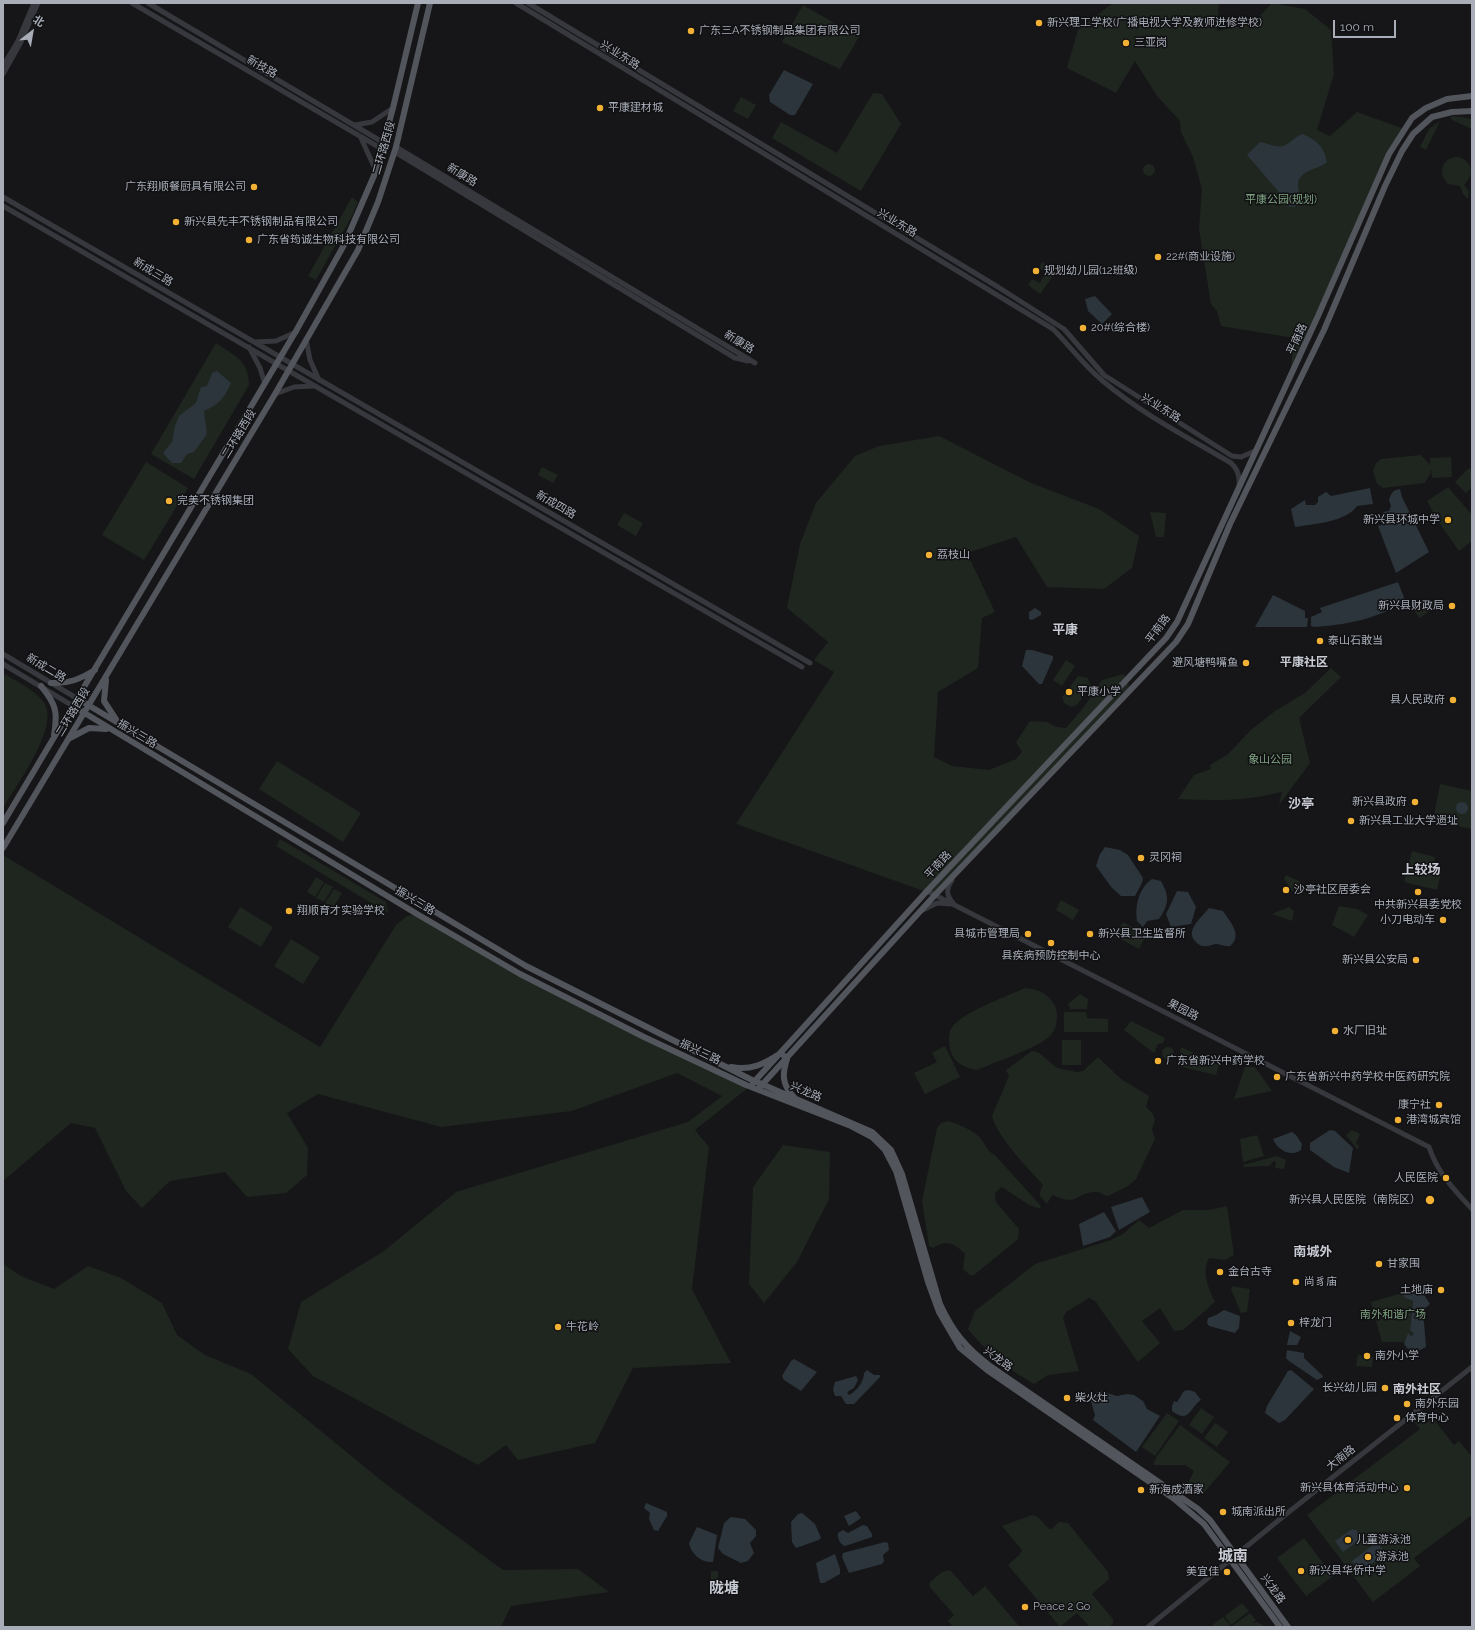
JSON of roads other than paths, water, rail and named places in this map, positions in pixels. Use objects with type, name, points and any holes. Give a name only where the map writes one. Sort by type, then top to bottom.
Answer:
[{"type":"main road","name":"二环路西段","points":[[3,823],[279,361],[344,245],[376,171],[393,108],[418,3]]},
{"type":"main road","name":"二环路西段","points":[[3,848],[275,394],[358,250],[378,202],[396,149],[430,3]]},
{"type":"main road","name":"平南路","points":[[749,1087],[927,891],[1166,638],[1177,622],[1318,316],[1389,154],[1412,118],[1426,108],[1438,102],[1472,95]]},
{"type":"main road","name":"平南路","points":[[758,1090],[954,875],[1176,642],[1188,624],[1230,524],[1324,330],[1385,186],[1402,151],[1413,134],[1432,117],[1452,112],[1472,111]]},
{"type":"main road","points":[[51,682],[62,684],[72,682],[96,669]]},
{"type":"main road","points":[[106,676],[104,701],[109,711],[120,725]]},
{"type":"main road","points":[[41,686],[53,702],[56,710],[54,738]]},
{"type":"main road","name":"振兴三路","points":[[78,699],[526,966],[618,1014],[755,1081]]},
{"type":"main road","name":"振兴三路","points":[[73,706],[520,974],[644,1037],[758,1090]]},
{"type":"main road","points":[[68,739],[89,728],[110,729]]},
{"type":"main road","points":[[442,928],[447,920]]},
{"type":"main road","points":[[726,1066],[742,1068],[754,1067],[767,1062],[781,1052],[787,1058],[783,1079],[788,1091],[796,1099]]},
{"type":"main road","name":"兴龙路","points":[[755,1081],[872,1132],[891,1150],[902,1174],[940,1304],[948,1322],[963,1343],[990,1366],[1198,1509],[1210,1520],[1288,1627]]},
{"type":"main road","name":"兴龙路","points":[[758,1090],[851,1126],[864,1132],[879,1143],[890,1158],[896,1171],[934,1300],[945,1324],[960,1348],[986,1370],[1166,1493],[1194,1515],[1204,1524],[1280,1627]]},
{"type":"street","points":[[3,66],[18,41],[34,3]]},
{"type":"street","points":[[3,74],[21,42],[38,3]]},
{"type":"street","name":"新技路","points":[[132,3],[361,137],[383,146]]},
{"type":"street","name":"新技路","points":[[148,3],[355,125],[383,146]]},
{"type":"street","name":"兴业东路","points":[[516,3],[1053,329],[1095,375],[1106,384],[1141,408],[1236,466],[1240,479],[1238,488]]},
{"type":"street","name":"兴业东路","points":[[528,3],[998,287],[1064,329],[1104,375],[1232,456],[1241,457],[1255,451]]},
{"type":"street","points":[[355,125],[372,122],[393,108]]},
{"type":"street","points":[[361,137],[376,171]]},
{"type":"street","name":"新康路","points":[[396,149],[755,363],[735,358],[396,149]]},
{"type":"street","name":"新成三路","points":[[3,197],[68,233],[253,342],[290,368]]},
{"type":"street","name":"新成三路","points":[[3,206],[248,346],[279,361]]},
{"type":"street","points":[[253,342],[276,341],[296,331]]},
{"type":"street","points":[[306,339],[310,360],[319,380]]},
{"type":"street","points":[[248,346],[260,368],[265,384]]},
{"type":"street","name":"新成四路","points":[[290,368],[319,380],[810,664]]},
{"type":"street","name":"新成四路","points":[[290,368],[316,387],[802,666]]},
{"type":"street","points":[[275,394],[294,387],[305,385],[316,387]]},
{"type":"street","name":"新成二路","points":[[3,654],[78,699]]},
{"type":"street","name":"新成二路","points":[[3,664],[73,706]]},
{"type":"street","points":[[954,875],[947,890],[952,901],[957,906]]},
{"type":"street","name":"果园路","points":[[927,891],[1429,1147],[1434,1162],[1456,1192],[1472,1209]]},
{"type":"street","points":[[919,913],[937,903],[957,906]]},
{"type":"street","name":"大南路","points":[[1148,1627],[1472,1367]]},
{"type":"place","name":"新兴理工学校(广播电视大学及教师进修学校)","points":[[1039,23]]},
{"type":"place","name":"广东三A不锈钢制品集团有限公司","points":[[691,31]]},
{"type":"place","name":"三亚岗","points":[[1126,43]]},
{"type":"place","name":"平康建材城","points":[[600,108]]},
{"type":"place","name":"广东翔顺餐厨具有限公司","points":[[254,187]]},
{"type":"place","name":"新兴县先丰不锈钢制品有限公司","points":[[176,222]]},
{"type":"place","name":"广东省筠诚生物科技有限公司","points":[[249,240]]},
{"type":"place","name":"22#(商业设施)","points":[[1158,257]]},
{"type":"place","name":"规划幼儿园(12班级)","points":[[1036,271]]},
{"type":"place","name":"20#(综合楼)","points":[[1083,328]]},
{"type":"place","name":"完美不锈钢集团","points":[[169,501]]},
{"type":"place","name":"新兴县环城中学","points":[[1448,520]]},
{"type":"place","name":"荔枝山","points":[[929,555]]},
{"type":"place","name":"新兴县财政局","points":[[1452,606]]},
{"type":"place","name":"泰山石敢当","points":[[1320,641]]},
{"type":"place","name":"避风塘鸭嘴鱼","points":[[1246,663]]},
{"type":"place","name":"平康小学","points":[[1069,692]]},
{"type":"place","name":"县人民政府","points":[[1453,700]]},
{"type":"place","name":"新兴县政府","points":[[1415,802]]},
{"type":"place","name":"新兴县工业大学遗址","points":[[1351,821]]},
{"type":"place","name":"灵冈祠","points":[[1141,858]]},
{"type":"place","name":"沙亭社区居委会","points":[[1286,890]]},
{"type":"place","name":"中共新兴县委党校","points":[[1418,892]]},
{"type":"place","name":"翔顺育才实验学校","points":[[289,911]]},
{"type":"place","name":"小刀电动车","points":[[1443,920]]},
{"type":"place","name":"县城市管理局","points":[[1028,934]]},
{"type":"place","name":"新兴县卫生监督所","points":[[1090,934]]},
{"type":"place","name":"县疾病预防控制中心","points":[[1051,943]]},
{"type":"place","name":"新兴县公安局","points":[[1416,960]]},
{"type":"place","name":"水厂旧址","points":[[1335,1031]]},
{"type":"place","name":"广东省新兴中药学校","points":[[1158,1061]]},
{"type":"place","name":"广东省新兴中药学校中医药研究院","points":[[1277,1077]]},
{"type":"place","name":"康宁社","points":[[1439,1105]]},
{"type":"place","name":"港湾城宾馆","points":[[1398,1120]]},
{"type":"place","name":"人民医院","points":[[1446,1178]]},
{"type":"place","name":"新兴县人民医院（南院区）","points":[[1430,1200]]},
{"type":"place","name":"甘家围","points":[[1379,1264]]},
{"type":"place","name":"金台古寺","points":[[1220,1272]]},
{"type":"place","name":"尚豸庙","points":[[1296,1282]]},
{"type":"place","name":"土地庙","points":[[1441,1290]]},
{"type":"place","name":"梓龙门","points":[[1291,1323]]},
{"type":"place","name":"牛花岭","points":[[558,1327]]},
{"type":"place","name":"南外小学","points":[[1367,1356]]},
{"type":"place","name":"长兴幼儿园","points":[[1385,1388]]},
{"type":"place","name":"柴火灶","points":[[1067,1398]]},
{"type":"place","name":"南外乐园","points":[[1407,1404]]},
{"type":"place","name":"体育中心","points":[[1397,1418]]},
{"type":"place","name":"新兴县体育活动中心","points":[[1407,1488]]},
{"type":"place","name":"新海成酒家","points":[[1141,1490]]},
{"type":"place","name":"城南派出所","points":[[1223,1512]]},
{"type":"place","name":"儿童游泳池","points":[[1348,1540]]},
{"type":"place","name":"游泳池","points":[[1368,1557]]},
{"type":"place","name":"新兴县华侨中学","points":[[1301,1571]]},
{"type":"place","name":"美宜佳","points":[[1227,1572]]},
{"type":"place","name":"Peace 2 Go","points":[[1025,1607]]},
{"type":"district","name":"平康","points":[[1065,630]]},
{"type":"district","name":"平康社区","points":[[1304,662]]},
{"type":"district","name":"沙亭","points":[[1301,804]]},
{"type":"district","name":"上较场","points":[[1421,870]]},
{"type":"district","name":"南城外","points":[[1313,1252]]},
{"type":"district","name":"南外社区","points":[[1417,1389]]},
{"type":"district","name":"城南","points":[[1233,1556]]},
{"type":"district","name":"陇塘","points":[[724,1588]]},
{"type":"park label","name":"平康公园(规划)","points":[[1281,200]]},
{"type":"park label","name":"象山公园","points":[[1270,760]]},
{"type":"park label","name":"南外和谐广场","points":[[1393,1315]]}]
